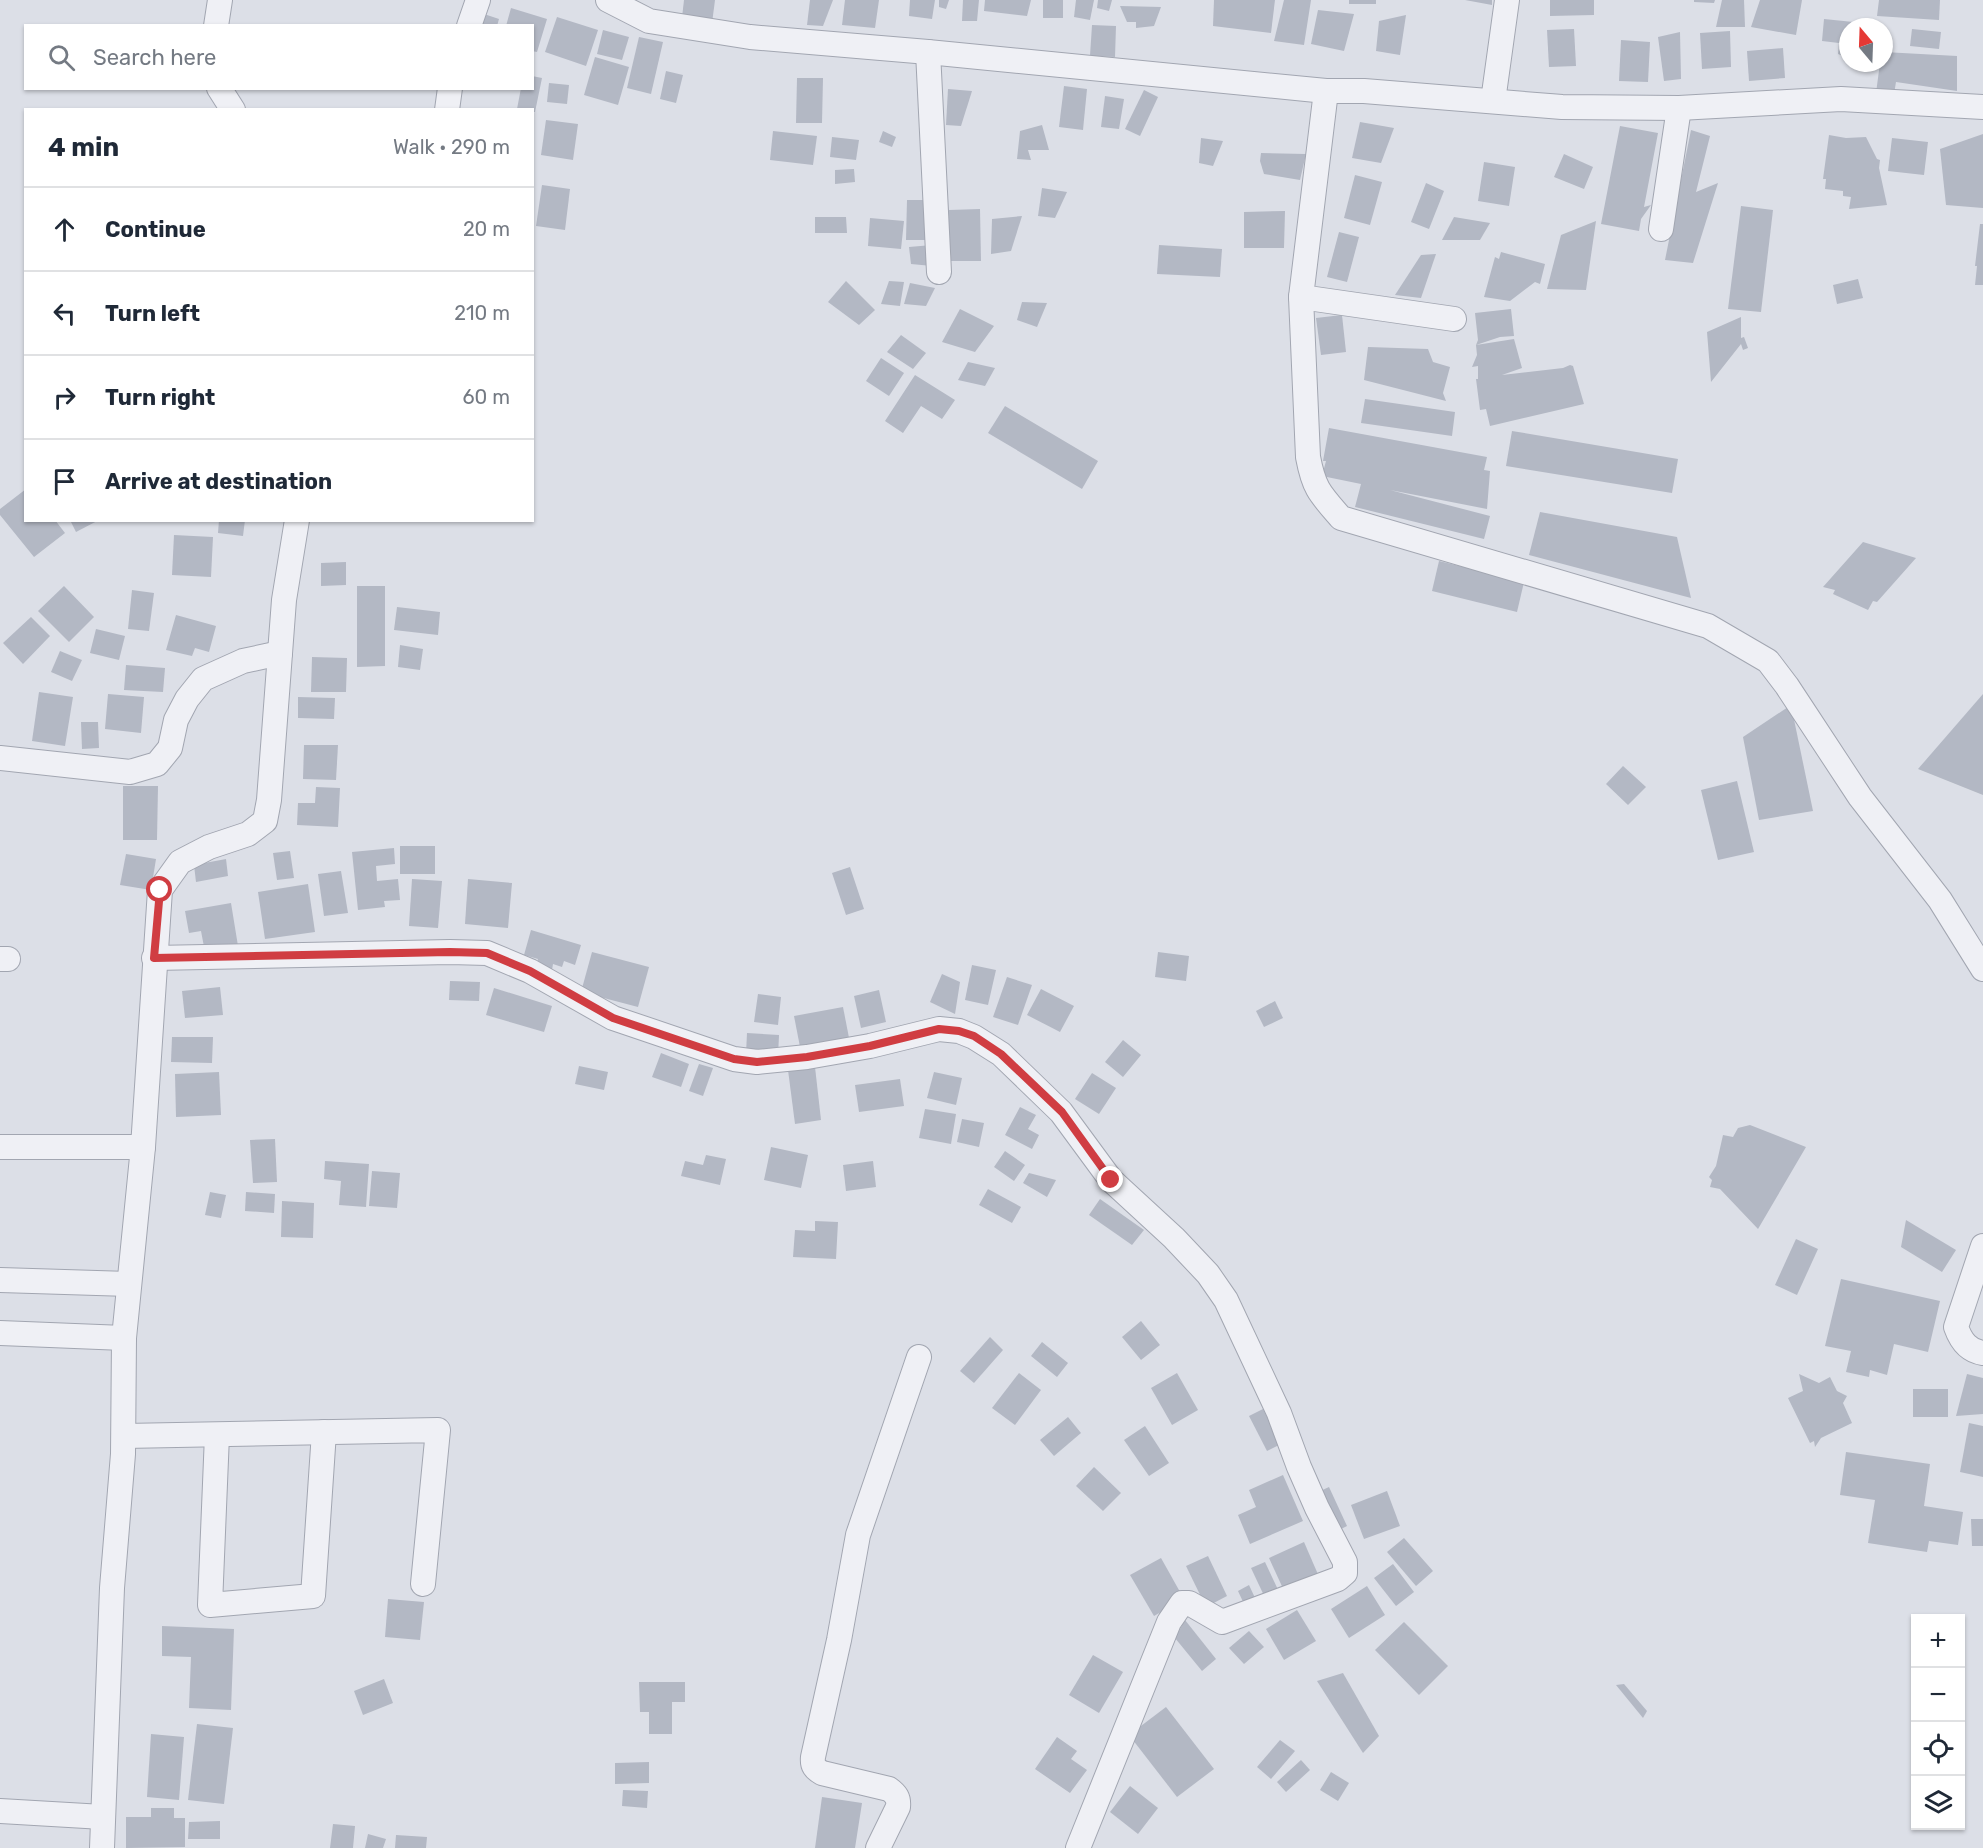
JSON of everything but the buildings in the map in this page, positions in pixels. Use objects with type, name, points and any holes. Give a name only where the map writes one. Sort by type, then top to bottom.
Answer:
[{"type":"street","points":[[216,24],[220,0]]},
{"type":"street","points":[[470,24],[478,0]]},
{"type":"street","points":[[1493,100],[1507,0]]},
{"type":"street","points":[[616,2],[649,21],[750,37],[1326,91],[1364,91],[1562,107],[1679,108],[1841,99],[1983,107]]},
{"type":"street","points":[[928,52],[939,272]]},
{"type":"street","points":[[220,90],[232,108]]},
{"type":"street","points":[[447,108],[450,90]]},
{"type":"street","points":[[1326,91],[1300,297],[1308,457],[1312,477],[1319,493],[1341,519],[1708,626],[1768,662],[1787,686],[1860,797],[1940,900],[1983,969]]},
{"type":"street","points":[[1660,229],[1679,108]]},
{"type":"street","points":[[1300,297],[1454,319]]},
{"type":"street","points":[[102,1848],[112,1588],[124,1436],[124,1338],[143,1147],[160,890],[180,862],[209,847],[248,834],[265,820],[269,800],[284,600],[297,522]]},
{"type":"street","points":[[0,758],[130,772],[157,764],[170,748],[176,720],[187,699],[203,679],[243,661],[280,653]]},
{"type":"street","points":[[154,958],[487,953],[530,971],[613,1018],[703,1050],[734,1059],[757,1062],[807,1057],[870,1046],[939,1029],[959,1031],[974,1036],[1001,1054],[1062,1112],[1111,1180],[1174,1238],[1208,1274],[1226,1300],[1279,1413],[1313,1498],[1345,1563],[1345,1573],[1338,1579],[1222,1622],[1189,1603],[1182,1602],[1165,1633],[1078,1848]]},
{"type":"street","points":[[0,1147],[143,1147]]},
{"type":"street","points":[[1983,1246],[1956,1327],[1963,1343],[1975,1352],[1983,1353]]},
{"type":"street","points":[[0,1280],[129,1284]]},
{"type":"street","points":[[0,1333],[124,1338]]},
{"type":"street","points":[[878,1848],[898,1807],[899,1800],[896,1793],[889,1789],[822,1773],[816,1770],[813,1757],[839,1640],[858,1535],[919,1357]]},
{"type":"street","points":[[124,1436],[438,1430],[423,1584]]},
{"type":"street","points":[[217,1435],[210,1605],[314,1596],[324,1432]]},
{"type":"street","points":[[0,1811],[103,1817]]},
{"type":"route","points":[[160,890],[154,958],[487,953],[530,971],[613,1018],[703,1050],[734,1059],[757,1062],[807,1057],[870,1046],[939,1029],[959,1031],[974,1036],[1001,1054],[1062,1112],[1111,1180]]}]
